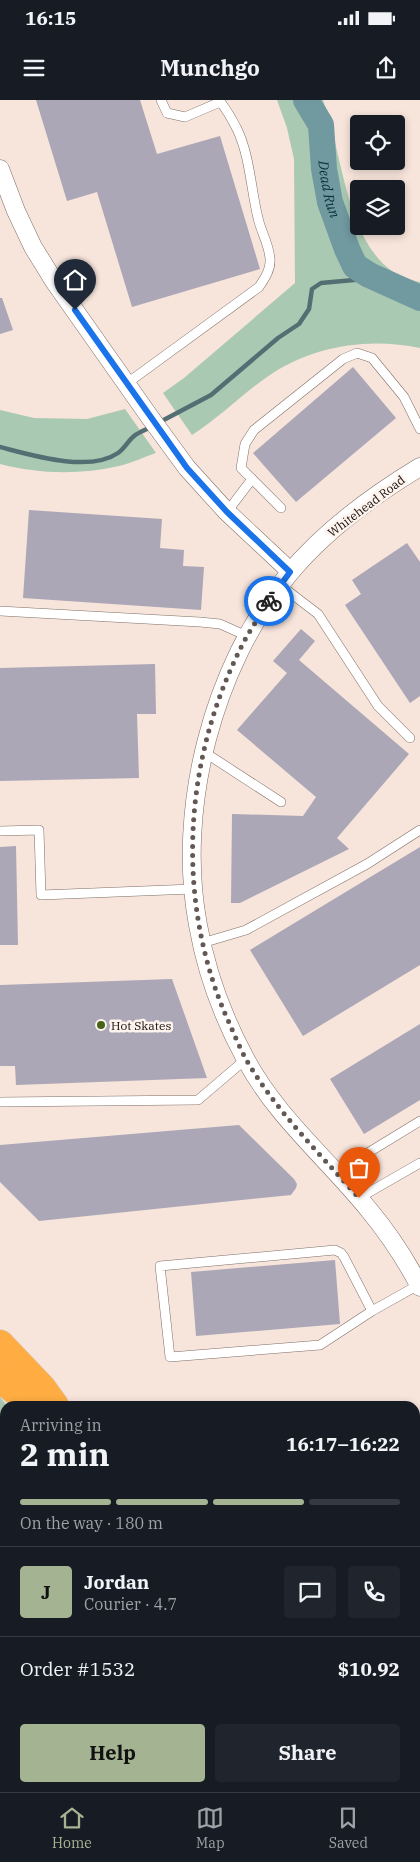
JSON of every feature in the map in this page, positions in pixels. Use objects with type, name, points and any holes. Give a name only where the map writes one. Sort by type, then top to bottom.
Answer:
[{"type":"highway","points":[[0,1344],[42,1388],[51,1401]]},
{"type":"highway","points":[[0,1379],[26,1401]]},
{"type":"street","points":[[0,169],[16,211],[33,247],[54,281],[187,468],[285,578]]},
{"type":"street","name":"Whitehead Road","points":[[420,467],[375,496],[346,518],[285,578],[247,636],[222,694],[204,752],[195,803],[193,837],[194,889],[202,944],[219,999],[246,1059],[266,1091],[293,1125],[359,1198],[388,1235],[420,1285]]},
{"type":"lane","points":[[126,384],[260,286],[268,274],[270,260],[267,243],[258,220],[238,131],[220,101],[185,117],[167,113],[161,100]]},
{"type":"lane","points":[[281,508],[241,468],[245,444],[254,430],[343,359],[357,354],[372,358],[404,397],[420,429]]},
{"type":"lane","points":[[227,512],[252,479]]},
{"type":"lane","points":[[285,578],[318,614],[378,706],[410,738]]},
{"type":"lane","points":[[0,611],[220,624],[247,636]]},
{"type":"lane","points":[[204,752],[281,802]]},
{"type":"lane","points":[[0,831],[39,830],[41,895],[194,889]]},
{"type":"lane","points":[[202,944],[246,930],[367,864],[420,830]]},
{"type":"lane","points":[[0,1102],[198,1100],[246,1059]]},
{"type":"lane","points":[[345,1182],[366,1154],[420,1121]]},
{"type":"lane","points":[[359,1198],[420,1163]]},
{"type":"lane","points":[[372,1311],[344,1257],[335,1250],[160,1266],[170,1358],[320,1345],[372,1311],[420,1285]]},
{"type":"green space","points":[[277,100],[323,100],[350,202],[350,235],[363,235],[377,257],[392,271],[420,282],[420,348],[400,345],[360,344],[321,351],[302,358],[284,366],[267,377],[192,435],[163,393],[184,378],[295,283],[294,159],[287,128]]},
{"type":"green space","points":[[125,409],[156,453],[119,466],[89,471],[29,470],[0,464],[0,410],[34,418],[87,419]]},
{"type":"building","points":[[36,100],[140,100],[157,154],[220,136],[260,269],[132,307],[97,192],[67,201]]},
{"type":"building","points":[[0,298],[2,298],[13,330],[0,334]]},
{"type":"building","points":[[353,367],[396,418],[296,502],[253,453]]},
{"type":"building","points":[[29,510],[162,519],[160,548],[184,550],[183,566],[204,567],[201,610],[23,598]]},
{"type":"building","points":[[407,543],[420,562],[420,696],[410,703],[345,605],[361,594],[352,580]]},
{"type":"building","points":[[301,629],[315,641],[299,660],[409,754],[337,838],[349,849],[240,903],[231,903],[232,814],[303,816],[316,797],[237,730],[287,673],[273,661]]},
{"type":"building","points":[[155,664],[156,714],[137,714],[139,778],[0,781],[0,668]]},
{"type":"building","points":[[16,846],[18,945],[0,945],[0,847]]},
{"type":"building","points":[[420,847],[420,965],[303,1036],[250,950]]},
{"type":"building","name":"Hot Skates","points":[[172,979],[207,1078],[16,1085],[15,1066],[0,1066],[0,985]]},
{"type":"building","points":[[420,1024],[420,1100],[364,1134],[330,1079]]},
{"type":"building","points":[[239,1125],[294,1179],[297,1184],[291,1195],[39,1221],[0,1182],[0,1145]]},
{"type":"building","points":[[335,1260],[340,1324],[196,1336],[191,1272]]},
{"type":"waterway","name":"Dead Run","points":[[306,100],[321,125],[324,169],[330,202],[355,266],[369,275],[420,298]]},
{"type":"waterway","points":[[158,423],[211,395],[278,338],[299,324],[309,309],[312,289],[321,283],[376,278]]},
{"type":"waterway","points":[[0,447],[43,458],[92,462],[106,459],[118,453],[134,436],[151,427]]},
{"type":"way so far","points":[[269,601],[247,636],[229,676],[204,752],[195,803],[193,828],[192,856],[197,923],[219,999],[246,1059],[266,1091],[293,1125],[359,1198]]},
{"type":"place","name":"Hot Skates","points":[[101,1025]]},
{"type":"route","points":[[75,310],[187,468],[227,512],[290,572],[269,601]]}]
